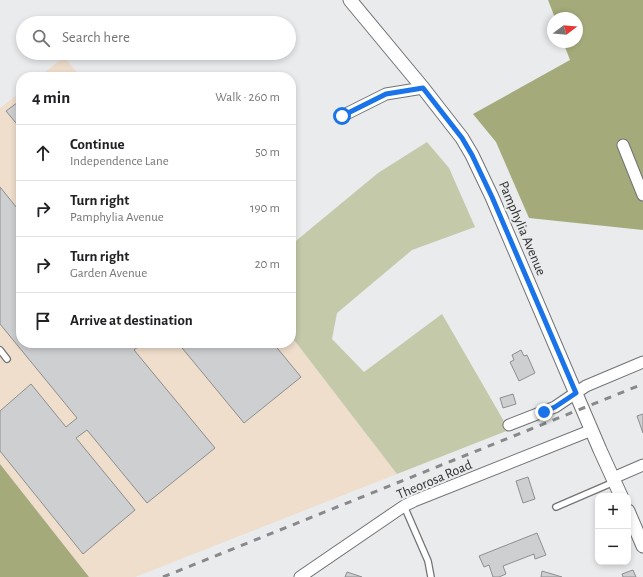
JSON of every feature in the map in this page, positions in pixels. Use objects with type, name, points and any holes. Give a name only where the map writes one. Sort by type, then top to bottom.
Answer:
[{"type":"street","name":"Pamphylia Avenue","points":[[350,0],[423,88],[462,138],[472,155],[492,197],[620,493]]},
{"type":"street","points":[[342,116],[386,94],[423,88]]},
{"type":"street","points":[[623,146],[643,195]]},
{"type":"street","points":[[509,425],[555,407],[586,386],[643,362]]},
{"type":"street","name":"Theorosa Road","points":[[300,577],[404,506],[592,430]]},
{"type":"street","points":[[613,480],[643,465]]},
{"type":"street","points":[[631,518],[643,546]]},
{"type":"lane","points":[[0,350],[6,359]]},
{"type":"lane","points":[[556,507],[613,480]]},
{"type":"lane","points":[[404,506],[428,561],[431,577]]},
{"type":"shaded area","points":[[60,60],[67,60],[77,72],[45,72]]},
{"type":"shaded area","points":[[16,96],[16,348],[296,348],[296,343],[397,474],[135,577],[89,577],[0,464],[0,108]]},
{"type":"green space","points":[[548,0],[643,0],[643,230],[529,218],[496,142],[473,114],[570,60],[565,48],[583,48],[583,12],[553,12]]},
{"type":"green space","points":[[427,142],[449,168],[475,227],[412,250],[337,313],[332,339],[364,372],[442,314],[509,430],[397,474],[296,343],[296,241],[378,173]]},
{"type":"green space","points":[[0,464],[89,577],[0,577]]},
{"type":"building","points":[[16,104],[16,123],[6,111]]},
{"type":"building","points":[[0,187],[16,207],[16,344],[0,324]]},
{"type":"building","points":[[20,348],[137,348],[134,350],[215,448],[147,503],[87,430],[76,438],[135,510],[83,554],[0,451],[0,411],[31,384],[66,427],[77,418]]},
{"type":"building","points":[[182,348],[277,348],[301,377],[244,423]]},
{"type":"building","points":[[521,350],[524,356],[527,355],[535,373],[519,381],[510,362],[514,360],[512,355]]},
{"type":"building","points":[[513,394],[516,404],[503,408],[500,398]]},
{"type":"building","points":[[643,414],[643,433],[637,416]]},
{"type":"building","points":[[528,477],[535,499],[523,503],[516,481]]},
{"type":"building","points":[[537,533],[546,555],[535,559],[534,554],[503,566],[506,574],[499,577],[493,577],[489,565],[484,567],[479,556]]},
{"type":"building","points":[[633,570],[636,577],[623,577],[622,574]]},
{"type":"building","points":[[542,571],[562,577],[541,577]]},
{"type":"building","points":[[347,572],[362,577],[345,577]]},
{"type":"railway","points":[[163,577],[643,384]]},
{"type":"route","points":[[342,116],[386,94],[423,88],[462,138],[472,155],[492,197],[576,393],[555,407],[544,412]]}]
